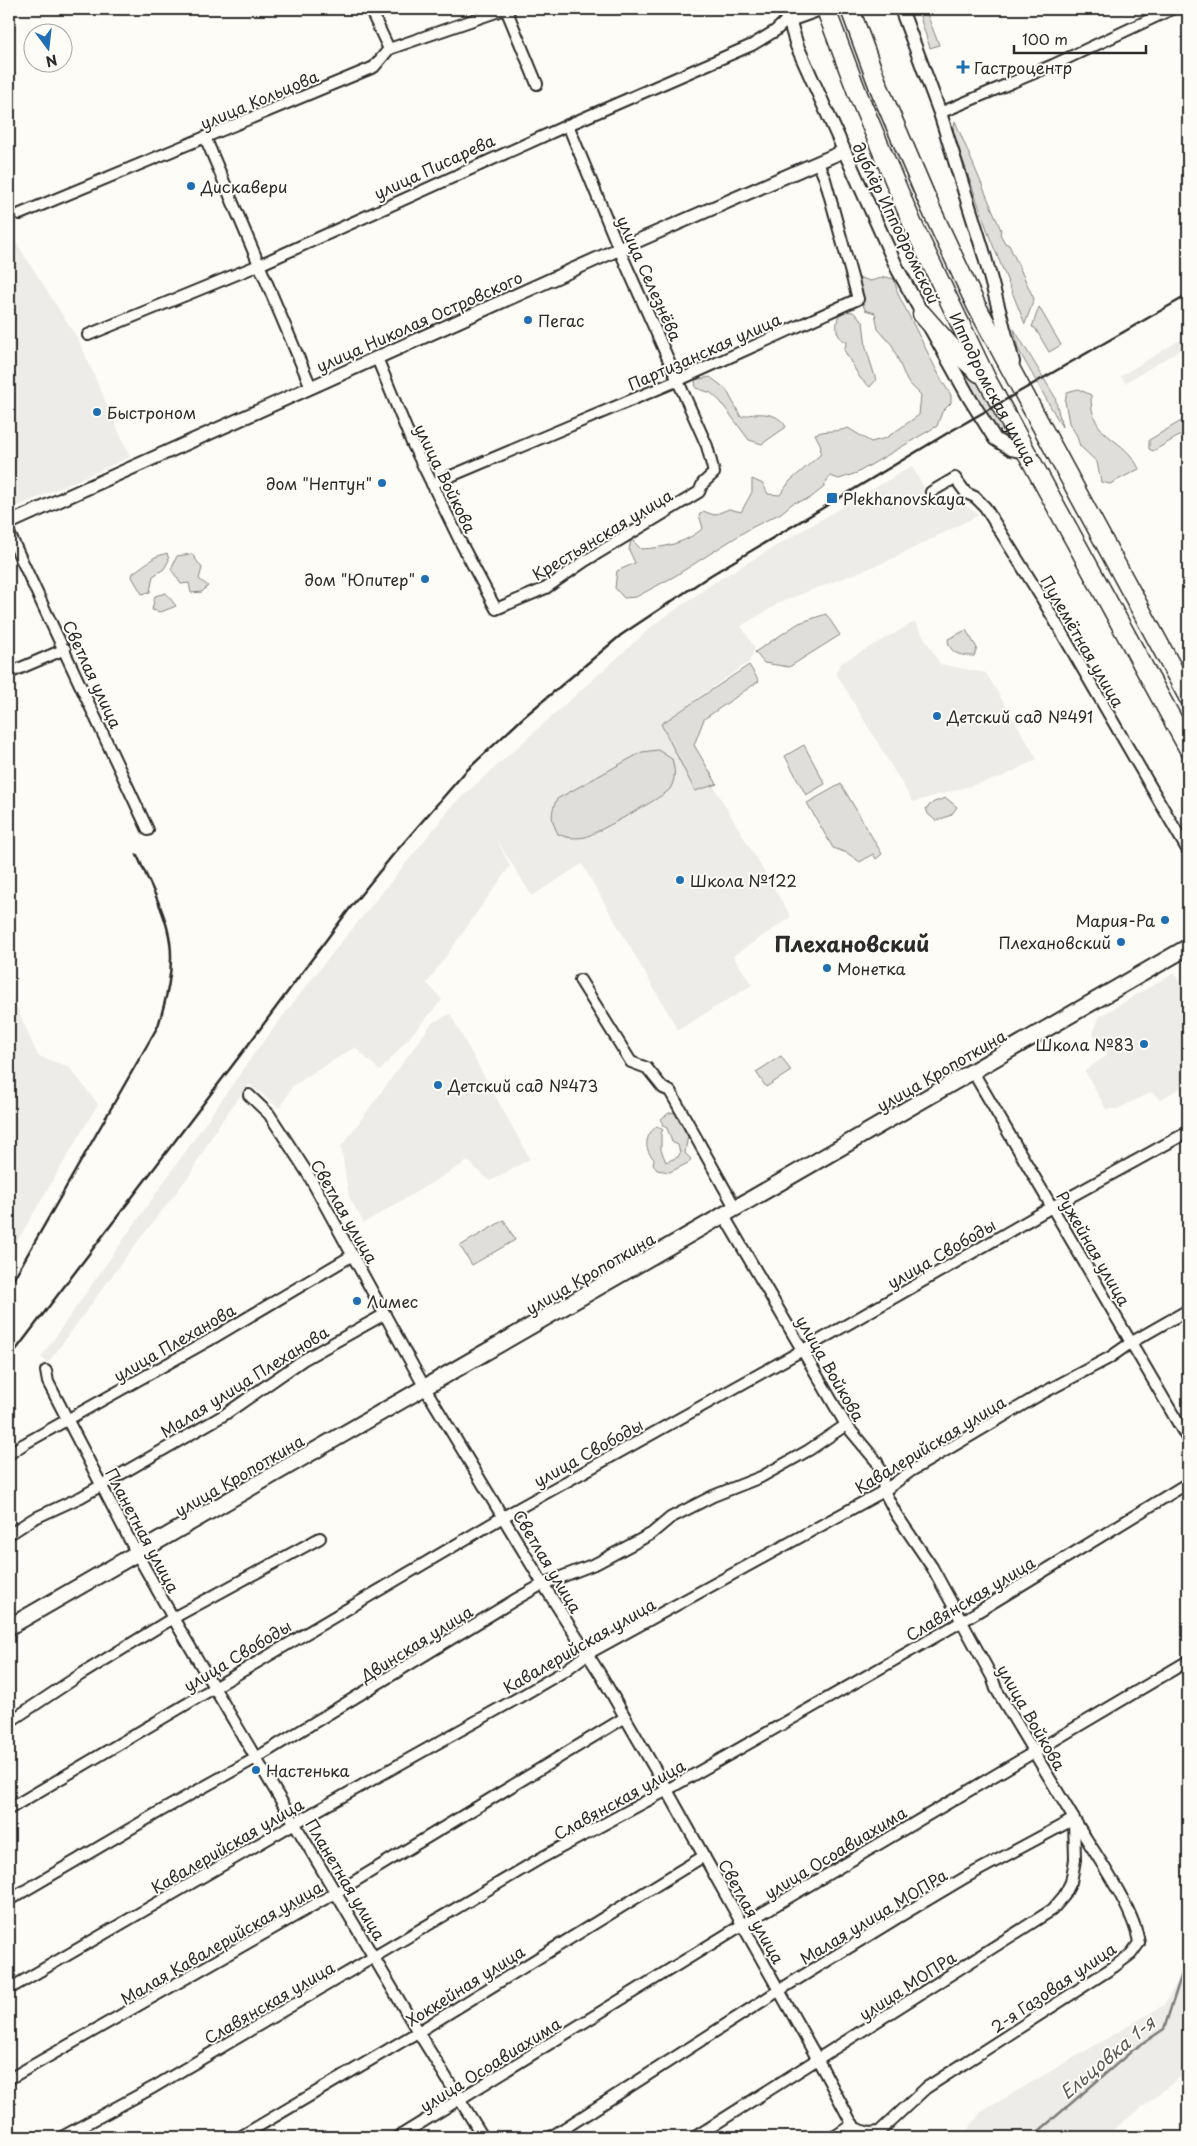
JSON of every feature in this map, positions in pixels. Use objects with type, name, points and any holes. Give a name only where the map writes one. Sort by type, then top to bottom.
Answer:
[{"type":"highway","name":"Ипподромская улица","points":[[850,9],[878,85],[932,210],[976,305],[1188,698]]},
{"type":"highway","name":"Ипподромская улица","points":[[822,12],[913,225],[987,380],[1188,748]]},
{"type":"highway","points":[[922,314],[952,348],[987,380]]},
{"type":"main road","name":"улица Писарева","points":[[789,12],[822,12]]},
{"type":"main road","name":"улица Кропоткина","points":[[9,1627],[730,1213],[1188,947]]},
{"type":"street","points":[[370,9],[389,50]]},
{"type":"street","points":[[506,9],[537,84]]},
{"type":"street","name":"улица Кольцова","points":[[20,214],[374,67],[389,50],[506,9]]},
{"type":"street","points":[[901,9],[940,113],[984,254],[1016,377]]},
{"type":"street","points":[[940,113],[1053,65],[1172,9]]},
{"type":"street","name":"улица Писарева","points":[[88,335],[260,265],[568,124],[752,45],[775,31],[789,12]]},
{"type":"street","name":"дублёр Ипподромской","points":[[789,12],[797,46],[898,270],[995,440],[1011,449],[1026,452]]},
{"type":"street","name":"улица Селезнёва","points":[[568,124],[619,249],[707,446],[714,473]]},
{"type":"street","points":[[205,137],[311,387]]},
{"type":"street","name":"улица Николая Островского","points":[[9,522],[619,249],[844,151]]},
{"type":"street","name":"Партизанская улица","points":[[432,484],[679,380],[858,299],[825,179],[818,163]]},
{"type":"street","name":"улица Войкова","points":[[376,358],[412,443],[462,545],[496,608]]},
{"type":"street","name":"Крестьянская улица","points":[[496,608],[546,588],[585,561],[699,492],[703,483],[714,473]]},
{"type":"street","name":"Пулемётная улица","points":[[931,492],[955,478],[966,494],[976,497],[985,507],[1041,598],[1188,852]]},
{"type":"street","name":"Светлая улица","points":[[9,533],[65,649],[148,830]]},
{"type":"street","points":[[9,673],[65,649]]},
{"type":"street","name":"улица Войкова","points":[[580,980],[631,1062],[647,1068],[663,1088],[670,1091],[730,1213],[801,1350],[846,1425],[877,1462],[882,1474],[884,1491],[896,1514],[932,1567],[992,1677],[996,1689],[1074,1819]]},
{"type":"street","name":"Ружейная улица","points":[[973,1072],[1188,1440]]},
{"type":"street","name":"Светлая улица","points":[[249,1095],[269,1114],[308,1174],[425,1388],[587,1654],[667,1790],[856,2130]]},
{"type":"street","name":"улица Свободы","points":[[9,1809],[503,1517],[1188,1132]]},
{"type":"street","name":"улица Плеханова","points":[[9,1454],[208,1341],[353,1255]]},
{"type":"street","name":"Кавалерийская улица","points":[[9,1989],[295,1823],[525,1694],[566,1670],[587,1654],[884,1491],[911,1471],[1041,1394],[1109,1358],[1132,1342],[1188,1310]]},
{"type":"street","name":"Малая улица Плеханова","points":[[13,1532],[33,1519],[81,1497],[224,1415],[303,1360],[386,1314]]},
{"type":"street","name":"Планетная улица","points":[[46,1371],[48,1382],[137,1554],[213,1687],[337,1892],[418,2032],[483,2137]]},
{"type":"street","name":"Двинская улица","points":[[9,1900],[159,1812],[256,1758],[518,1598],[543,1584],[597,1564],[651,1534],[670,1518],[713,1496],[760,1477],[809,1450],[846,1425]]},
{"type":"street","name":"Славянская улица","points":[[62,2137],[154,2087],[543,1858],[667,1790],[961,1622],[1188,1483]]},
{"type":"street","points":[[9,1722],[80,1675],[174,1618],[320,1538]]},
{"type":"street","name":"улица Осоавиахима","points":[[398,2137],[742,1925],[1188,1661]]},
{"type":"street","name":"Малая Кавалерийская улица","points":[[9,2079],[337,1892],[624,1718]]},
{"type":"street","name":"Малая улица МОПРа","points":[[551,2137],[778,1991],[966,1877],[1074,1819]]},
{"type":"street","name":"улица МОПРа","points":[[695,2137],[1052,1910],[1064,1896],[1071,1882],[1075,1860],[1074,1819]]},
{"type":"street","name":"2-я Газовая улица","points":[[856,2130],[869,2133],[879,2132],[926,2088],[1115,1966],[1131,1954],[1139,1943],[1137,1931],[1127,1908],[1074,1819]]},
{"type":"street","name":"Хоккейная улица","points":[[240,2137],[418,2032],[704,1856]]},
{"type":"street","points":[[834,2137],[856,2130]]},
{"type":"shaded area","points":[[919,9],[925,9],[939,45],[930,48]]},
{"type":"shaded area","points":[[955,121],[1001,230],[1000,234],[1005,243],[1009,245],[1034,299],[1025,324],[990,238],[953,132]]},
{"type":"shaded area","points":[[9,231],[79,341],[130,457],[9,510]]},
{"type":"shaded area","points":[[886,277],[894,279],[898,294],[951,395],[951,403],[942,412],[937,426],[857,473],[839,479],[830,476],[823,488],[809,499],[793,503],[781,513],[749,529],[675,576],[636,597],[624,598],[615,588],[617,571],[635,563],[629,550],[631,539],[641,549],[666,546],[682,541],[703,528],[699,515],[703,511],[714,515],[729,509],[741,512],[752,492],[752,479],[763,484],[768,494],[780,495],[790,481],[820,455],[821,446],[815,434],[848,428],[871,442],[886,438],[919,415],[921,395],[907,381],[892,345],[878,329],[875,313],[865,310],[855,280],[861,278],[870,281]]},
{"type":"shaded area","points":[[1039,307],[1061,345],[1049,352],[1035,328],[1032,327]]},
{"type":"shaded area","points":[[840,311],[853,312],[863,321],[866,348],[876,380],[870,387],[860,378],[844,350],[847,342],[839,337],[837,329]]},
{"type":"shaded area","points":[[1014,329],[1055,397],[1062,427],[1018,349]]},
{"type":"shaded area","points":[[1188,335],[1188,345],[1125,383],[1121,376]]},
{"type":"shaded area","points":[[958,364],[977,380],[1003,429],[1006,441],[996,430]]},
{"type":"shaded area","points":[[710,377],[726,389],[741,417],[753,414],[772,415],[778,418],[786,427],[762,444],[749,440],[720,401],[711,393],[696,388],[695,380]]},
{"type":"shaded area","points":[[1078,389],[1091,395],[1092,410],[1096,421],[1102,430],[1133,458],[1139,469],[1110,484],[1101,482],[1097,462],[1080,446],[1076,434],[1069,423],[1065,401],[1067,392]]},
{"type":"shaded area","points":[[1188,417],[1188,431],[1153,451],[1149,449],[1149,440]]},
{"type":"shaded area","points":[[912,466],[930,499],[954,497],[979,515],[888,561],[783,601],[741,626],[755,648],[749,662],[672,716],[791,917],[733,956],[752,985],[678,1030],[582,864],[532,896],[497,840],[510,866],[427,983],[442,1000],[380,1071],[355,1047],[292,1086],[281,1107],[278,1107],[249,1084],[218,1126],[189,1176],[128,1254],[48,1363],[41,1357],[256,1051],[318,971],[454,804],[656,623],[715,582]]},
{"type":"shaded area","points":[[167,553],[169,560],[164,569],[153,576],[150,592],[142,594],[132,577],[133,573],[155,557]]},
{"type":"shaded area","points":[[192,554],[202,568],[199,579],[208,586],[202,592],[191,593],[189,583],[181,584],[171,569],[177,556]]},
{"type":"shaded area","points":[[166,593],[176,606],[161,612],[152,610],[155,596]]},
{"type":"shaded area","points":[[826,614],[840,635],[789,667],[764,663],[755,652],[799,623]]},
{"type":"shaded area","name":"Детский сад №491","points":[[915,622],[940,664],[986,673],[1037,759],[1002,777],[913,802],[836,673],[841,663]]},
{"type":"shaded area","points":[[966,630],[977,648],[974,656],[956,653],[949,644],[948,639]]},
{"type":"shaded area","points":[[749,665],[759,681],[704,719],[694,745],[717,784],[695,791],[661,724]]},
{"type":"shaded area","points":[[804,745],[825,784],[806,795],[785,756]]},
{"type":"shaded area","points":[[658,750],[672,759],[674,774],[670,789],[656,799],[585,837],[571,838],[558,834],[552,816],[557,799],[642,752]]},
{"type":"shaded area","points":[[841,784],[882,854],[876,859],[873,854],[860,862],[847,853],[833,848],[807,803]]},
{"type":"shaded area","points":[[946,798],[957,807],[951,815],[936,821],[928,814],[926,808],[934,802]]},
{"type":"shaded area","name":"Школа №83","points":[[1174,973],[1188,998],[1188,1083],[1160,1100],[1152,1092],[1117,1109],[1106,1109],[1085,1071],[1107,1055],[1093,1034],[1100,1016]]},
{"type":"shaded area","points":[[9,990],[38,1056],[69,1067],[98,1104],[9,1255]]},
{"type":"shaded area","name":"Детский сад №473","points":[[450,1014],[530,1159],[490,1181],[468,1161],[364,1223],[349,1197],[341,1147],[432,1023]]},
{"type":"shaded area","points":[[781,1056],[791,1071],[766,1087],[756,1072]]},
{"type":"shaded area","points":[[676,1112],[679,1114],[681,1123],[688,1135],[685,1153],[691,1159],[688,1163],[670,1172],[657,1170],[653,1164],[654,1159],[648,1151],[648,1138],[657,1126],[663,1130],[661,1133],[661,1150],[666,1162],[678,1157],[680,1153],[678,1145],[672,1142],[667,1128],[663,1126],[661,1119],[669,1113]]},
{"type":"shaded area","points":[[504,1220],[515,1240],[472,1265],[460,1246]]},
{"type":"shaded area","points":[[1188,1964],[1188,2071],[1104,2137],[962,2137],[981,2112],[1164,2005]]},
{"type":"waterway","name":"Ельцовка 1-я","points":[[1032,2137],[1133,2050],[1164,2029],[1188,1955]]},
{"type":"railway","points":[[9,1359],[350,908],[392,856],[466,771],[525,716],[621,635],[711,575],[951,431],[1188,295]]},
{"type":"railway","points":[[9,1287],[158,1026],[161,1016],[170,974],[170,942],[157,898],[137,855]]},
{"type":"place","name":"Гастроцентр","points":[[963,67]]},
{"type":"place","name":"Дискавери","points":[[191,186]]},
{"type":"place","name":"Пегас","points":[[528,320]]},
{"type":"place","name":"Быстроном","points":[[97,412]]},
{"type":"place","name":"дом \"Нептун\"","points":[[382,483]]},
{"type":"place","name":"Plekhanovskaya","points":[[832,498]]},
{"type":"place","name":"дом \"Юпитер\"","points":[[425,579]]},
{"type":"place","name":"Детский сад №491","points":[[937,716]]},
{"type":"place","name":"Школа №122","points":[[680,880]]},
{"type":"place","name":"Мария-Ра","points":[[1165,920]]},
{"type":"place","name":"Плехановский","points":[[1121,942]]},
{"type":"place","name":"Монетка","points":[[827,968]]},
{"type":"place","name":"Школа №83","points":[[1144,1044]]},
{"type":"place","name":"Детский сад №473","points":[[438,1085]]},
{"type":"place","name":"Лимес","points":[[357,1301]]},
{"type":"place","name":"Настенька","points":[[256,1770]]},
{"type":"district","name":"Плехановский","points":[[852,943]]}]
